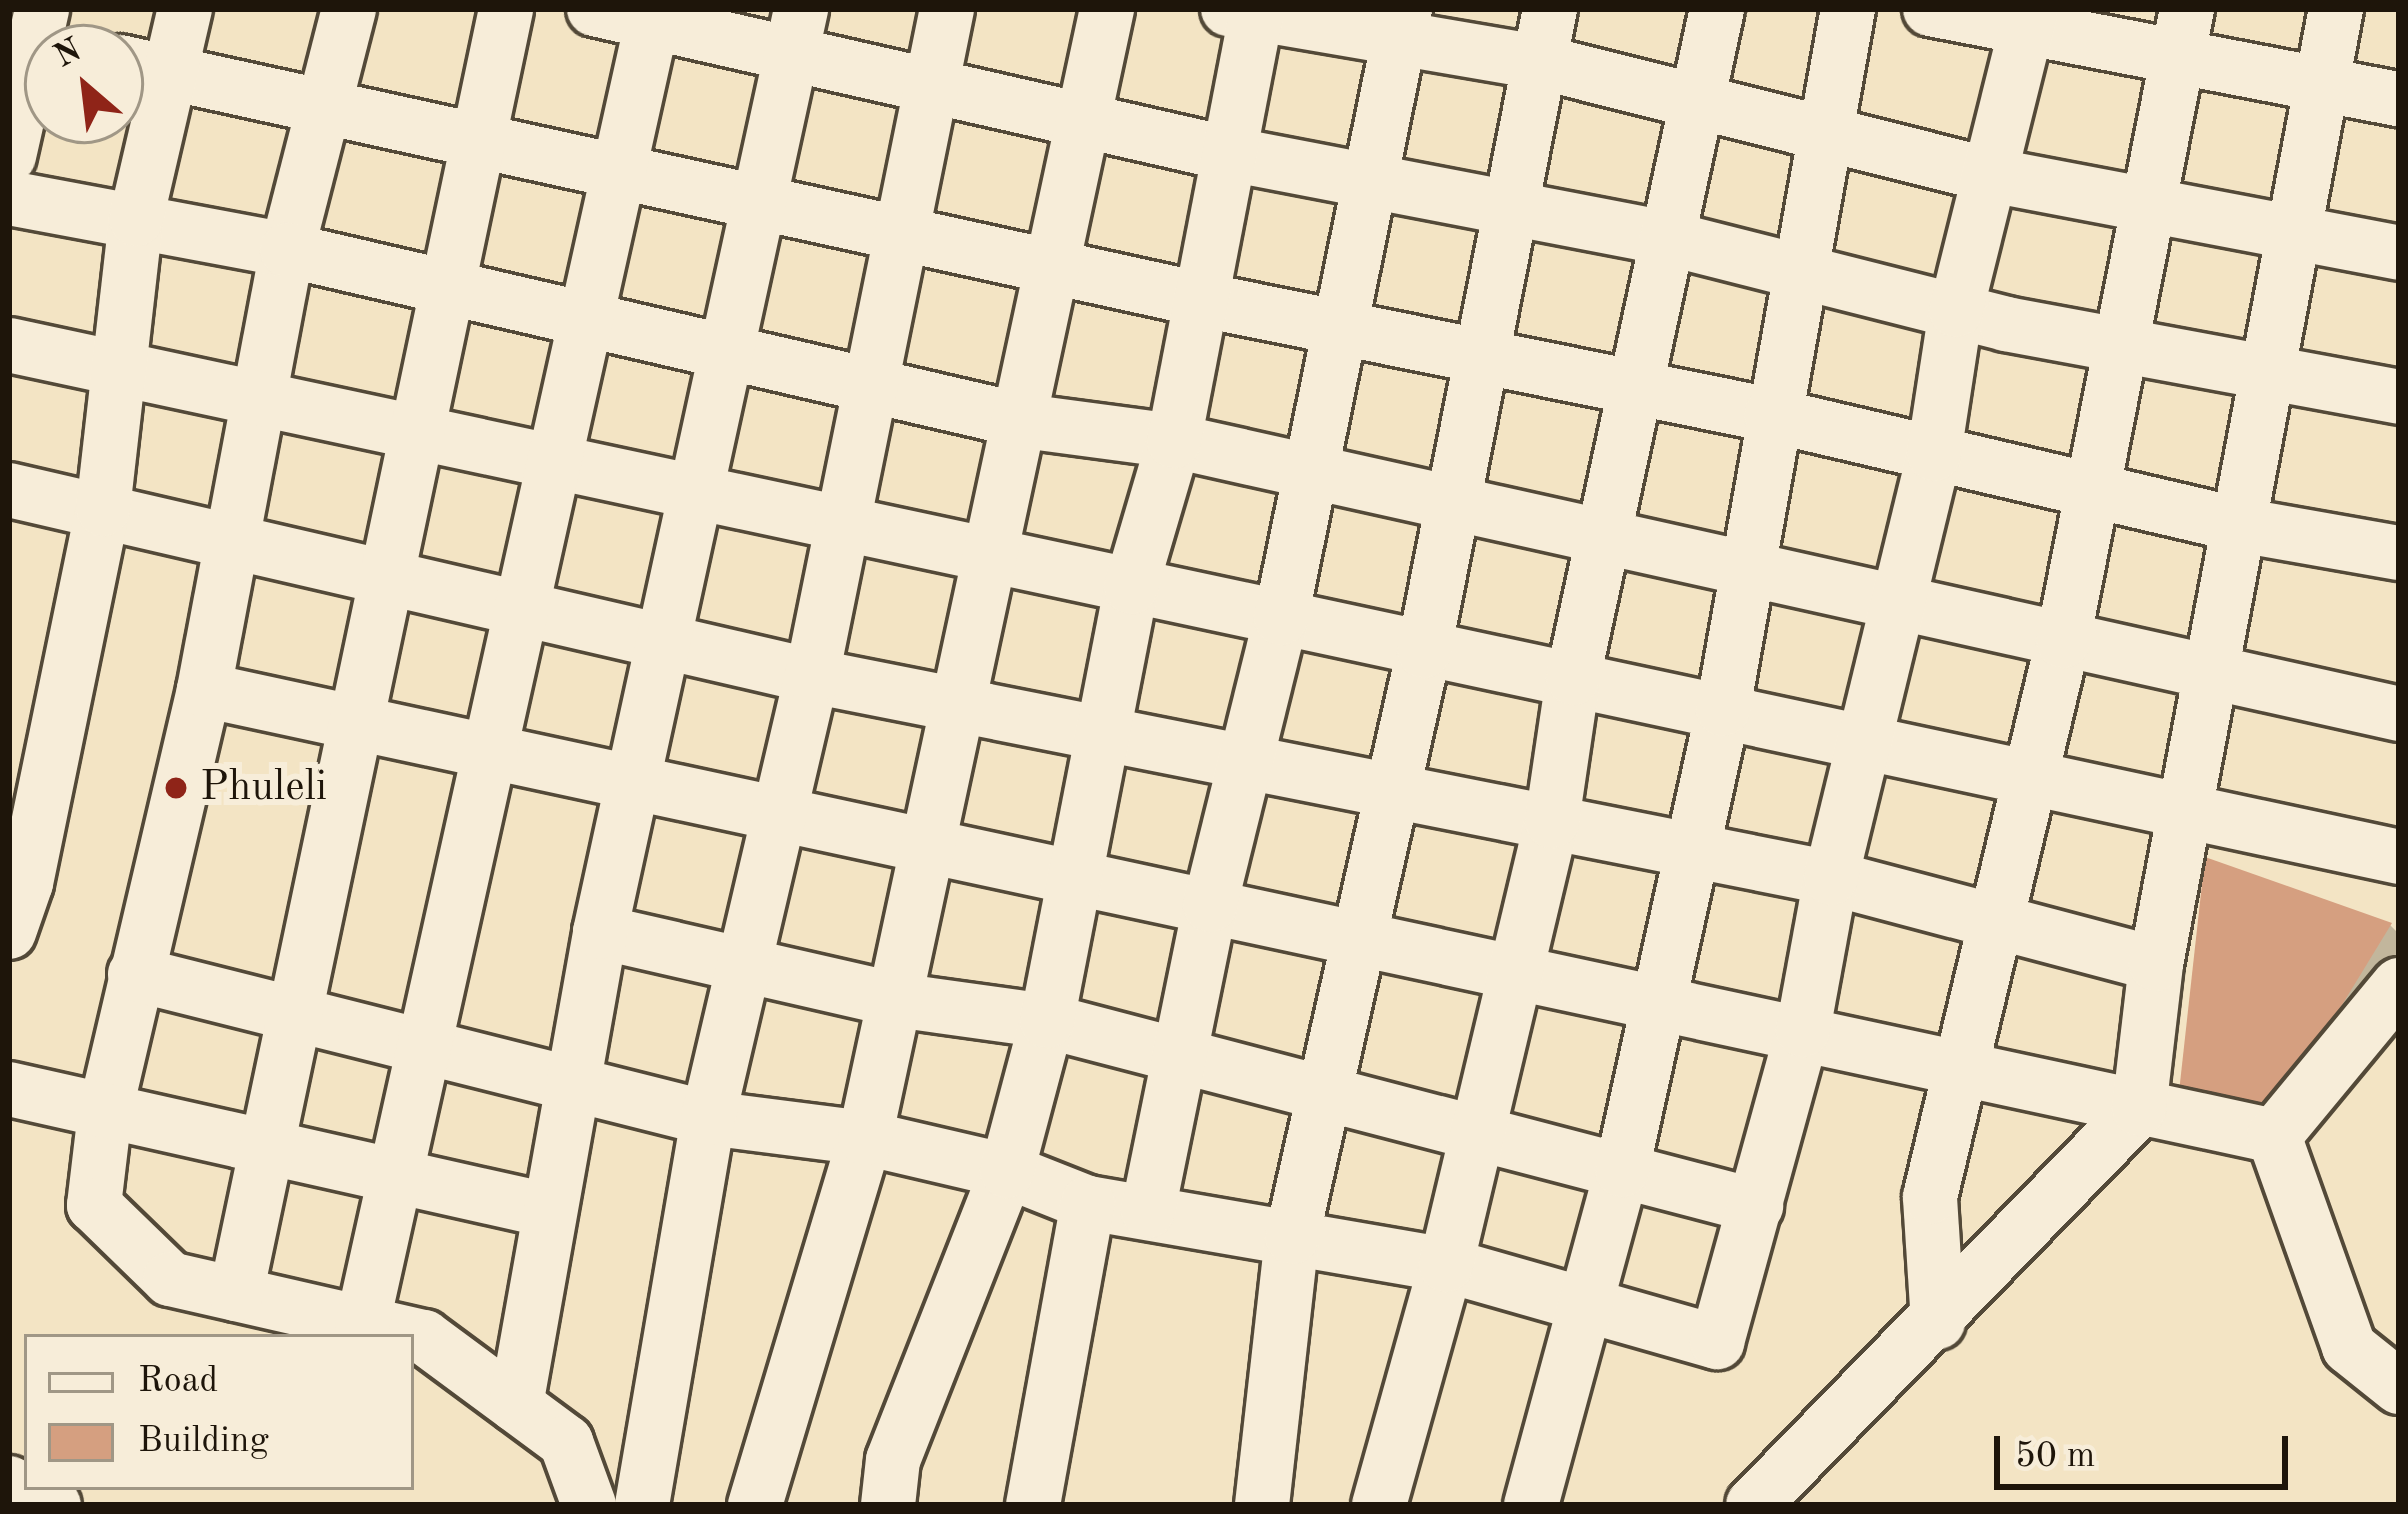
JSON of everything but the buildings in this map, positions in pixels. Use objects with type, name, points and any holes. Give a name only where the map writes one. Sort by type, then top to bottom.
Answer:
[{"type":"street","points":[[185,9],[144,67],[1203,300],[1772,415],[2240,525],[2399,553]]},
{"type":"street","points":[[350,9],[286,250],[204,690],[105,1113],[94,1205],[170,1279],[407,1334]]},
{"type":"street","points":[[236,1294],[448,290],[473,140],[506,9]]},
{"type":"street","points":[[594,9],[795,32],[929,87],[1230,154],[1667,238],[1956,310],[2399,397]]},
{"type":"street","points":[[642,1505],[708,1118],[812,676],[947,9]]},
{"type":"street","points":[[755,1505],[865,1138],[933,848],[1024,422],[1050,266],[1108,9]]},
{"type":"street","points":[[1262,1505],[1292,1237],[1328,1099],[1359,934],[1424,652],[1509,208],[1544,63],[1550,9]]},
{"type":"street","points":[[1379,1505],[1446,1265],[1552,820],[1573,678],[1639,390],[1717,9]]},
{"type":"street","points":[[1531,1505],[1622,1170],[1724,709],[1752,573],[1772,415],[1808,271],[1848,9]]},
{"type":"street","points":[[1930,9],[2183,31],[2321,84],[2399,99]]},
{"type":"street","points":[[1753,1505],[1938,1322],[2139,1108],[2156,964],[2214,673],[2264,370],[2336,9]]},
{"type":"street","points":[[888,1505],[893,1460],[1007,1171],[1047,1021],[1078,881],[1131,587],[1174,441],[1203,300],[1230,154],[1247,11],[1402,26],[1828,129],[1991,175],[2399,253]]},
{"type":"street","points":[[362,1326],[398,1178],[484,753],[654,15]]},
{"type":"street","points":[[135,974],[426,1042],[708,1118],[865,1138],[1007,1171],[1088,1203],[1446,1265],[1585,1311],[1718,1342],[1803,1030],[1832,878],[1871,740],[1895,602],[1934,454],[1956,310],[2029,19]]},
{"type":"street","points":[[1148,1211],[1210,905],[1282,618],[1305,475],[1341,328],[1365,181],[1402,26]]},
{"type":"street","points":[[1938,1322],[1930,1197],[1964,1071],[2063,641],[2121,340],[2154,205],[2183,31]]},
{"type":"street","points":[[516,1405],[600,932],[667,641],[754,202],[795,32]]},
{"type":"street","points":[[9,156],[24,83]]},
{"type":"street","points":[[15,897],[103,509],[136,219],[140,144]]},
{"type":"street","points":[[9,198],[286,250],[723,357],[873,384],[1024,422],[1174,441],[1605,542],[2399,714]]},
{"type":"street","points":[[9,345],[120,363],[257,397],[552,456],[695,494],[842,520],[1424,652],[1724,709],[2185,814],[2399,857]]},
{"type":"street","points":[[9,490],[812,676],[1250,757],[1832,878],[2156,964]]},
{"type":"street","points":[[204,690],[779,819],[1662,999],[1964,1071],[2273,1136]]},
{"type":"street","points":[[600,932],[748,962],[896,1000],[1047,1021],[1328,1099],[1756,1206]]},
{"type":"street","points":[[2273,1136],[2399,985]]},
{"type":"street","points":[[9,1089],[548,1210]]},
{"type":"street","points":[[2273,1136],[2348,1348],[2399,1387]]},
{"type":"street","points":[[1034,1505],[1088,1203]]},
{"type":"street","points":[[414,1335],[424,1337],[566,1442],[589,1505]]},
{"type":"street","points":[[9,1483],[54,1505]]},
{"type":"place","name":"Phuleli","points":[[176,788]]}]
